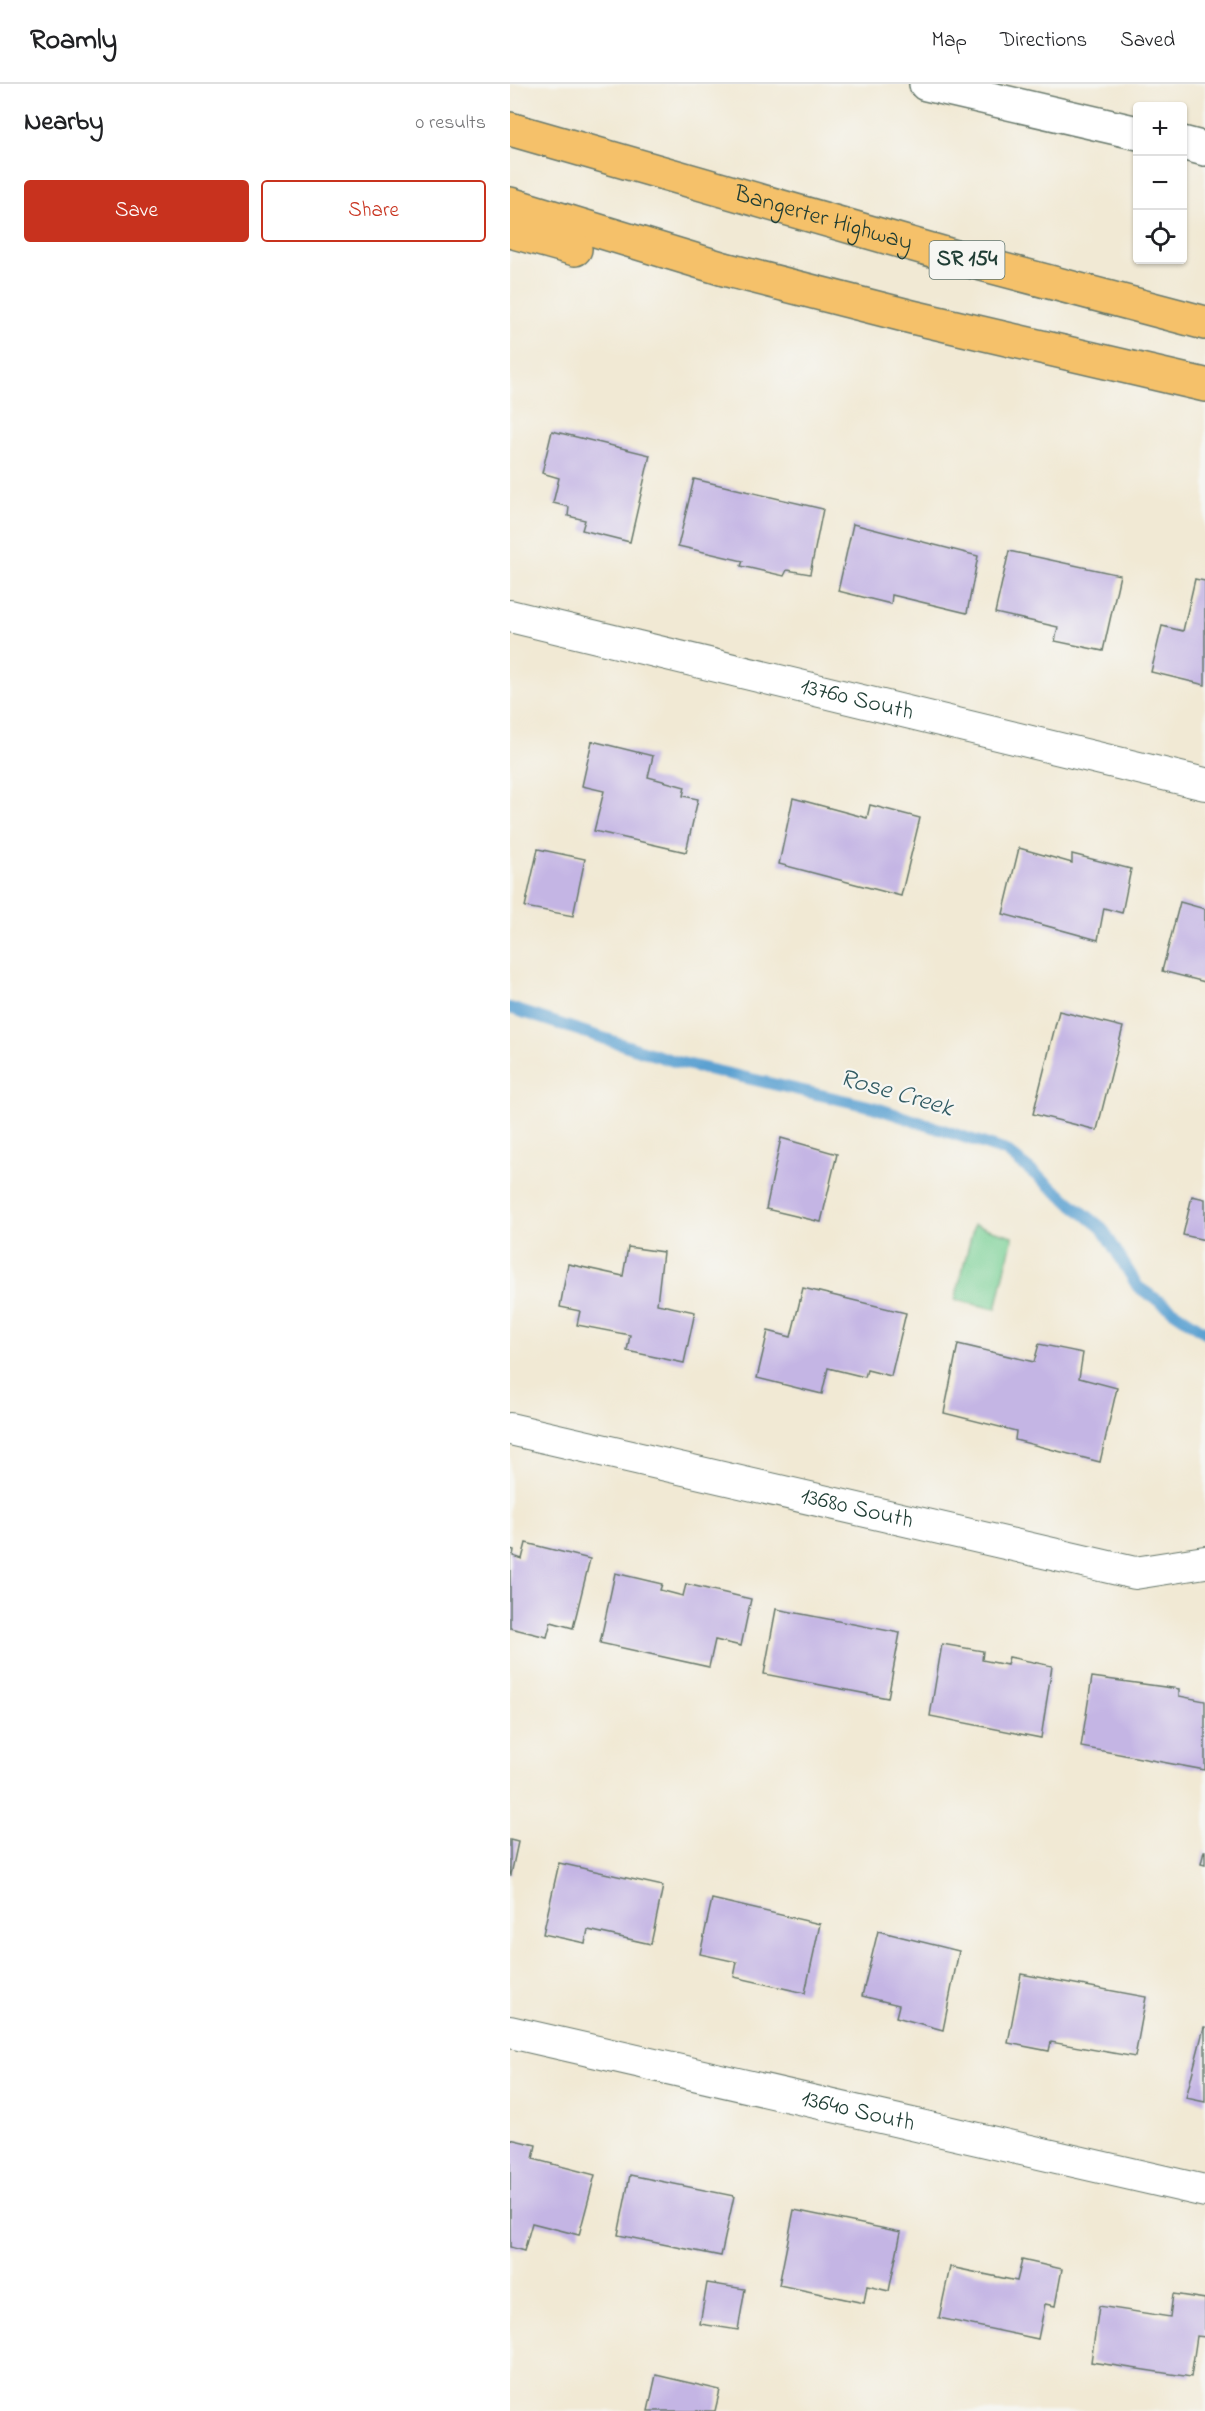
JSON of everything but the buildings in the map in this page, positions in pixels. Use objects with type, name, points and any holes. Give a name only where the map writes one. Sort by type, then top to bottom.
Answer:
[{"type":"highway","points":[[510,116],[730,194]]},
{"type":"highway","name":"Bangerter Highway","points":[[510,129],[730,194],[1205,322]]},
{"type":"highway","points":[[510,204],[724,269],[912,317],[1205,385]]},
{"type":"highway","points":[[510,231],[637,266],[721,285],[816,303],[912,317]]},
{"type":"street","points":[[926,84],[1133,132]]},
{"type":"street","points":[[1187,144],[1205,149]]},
{"type":"street","name":"13760 South","points":[[510,616],[1205,784]]},
{"type":"street","name":"13680 South","points":[[510,1429],[1135,1573],[1205,1562]]},
{"type":"street","name":"13640 South","points":[[510,2032],[1205,2191]]},
{"type":"green space","points":[[974,1225],[1013,1236],[996,1309],[955,1300]]},
{"type":"waterway","name":"Rose Creek","points":[[510,1008],[677,1062],[873,1107],[1006,1151],[1102,1228],[1138,1287],[1205,1332]]}]
